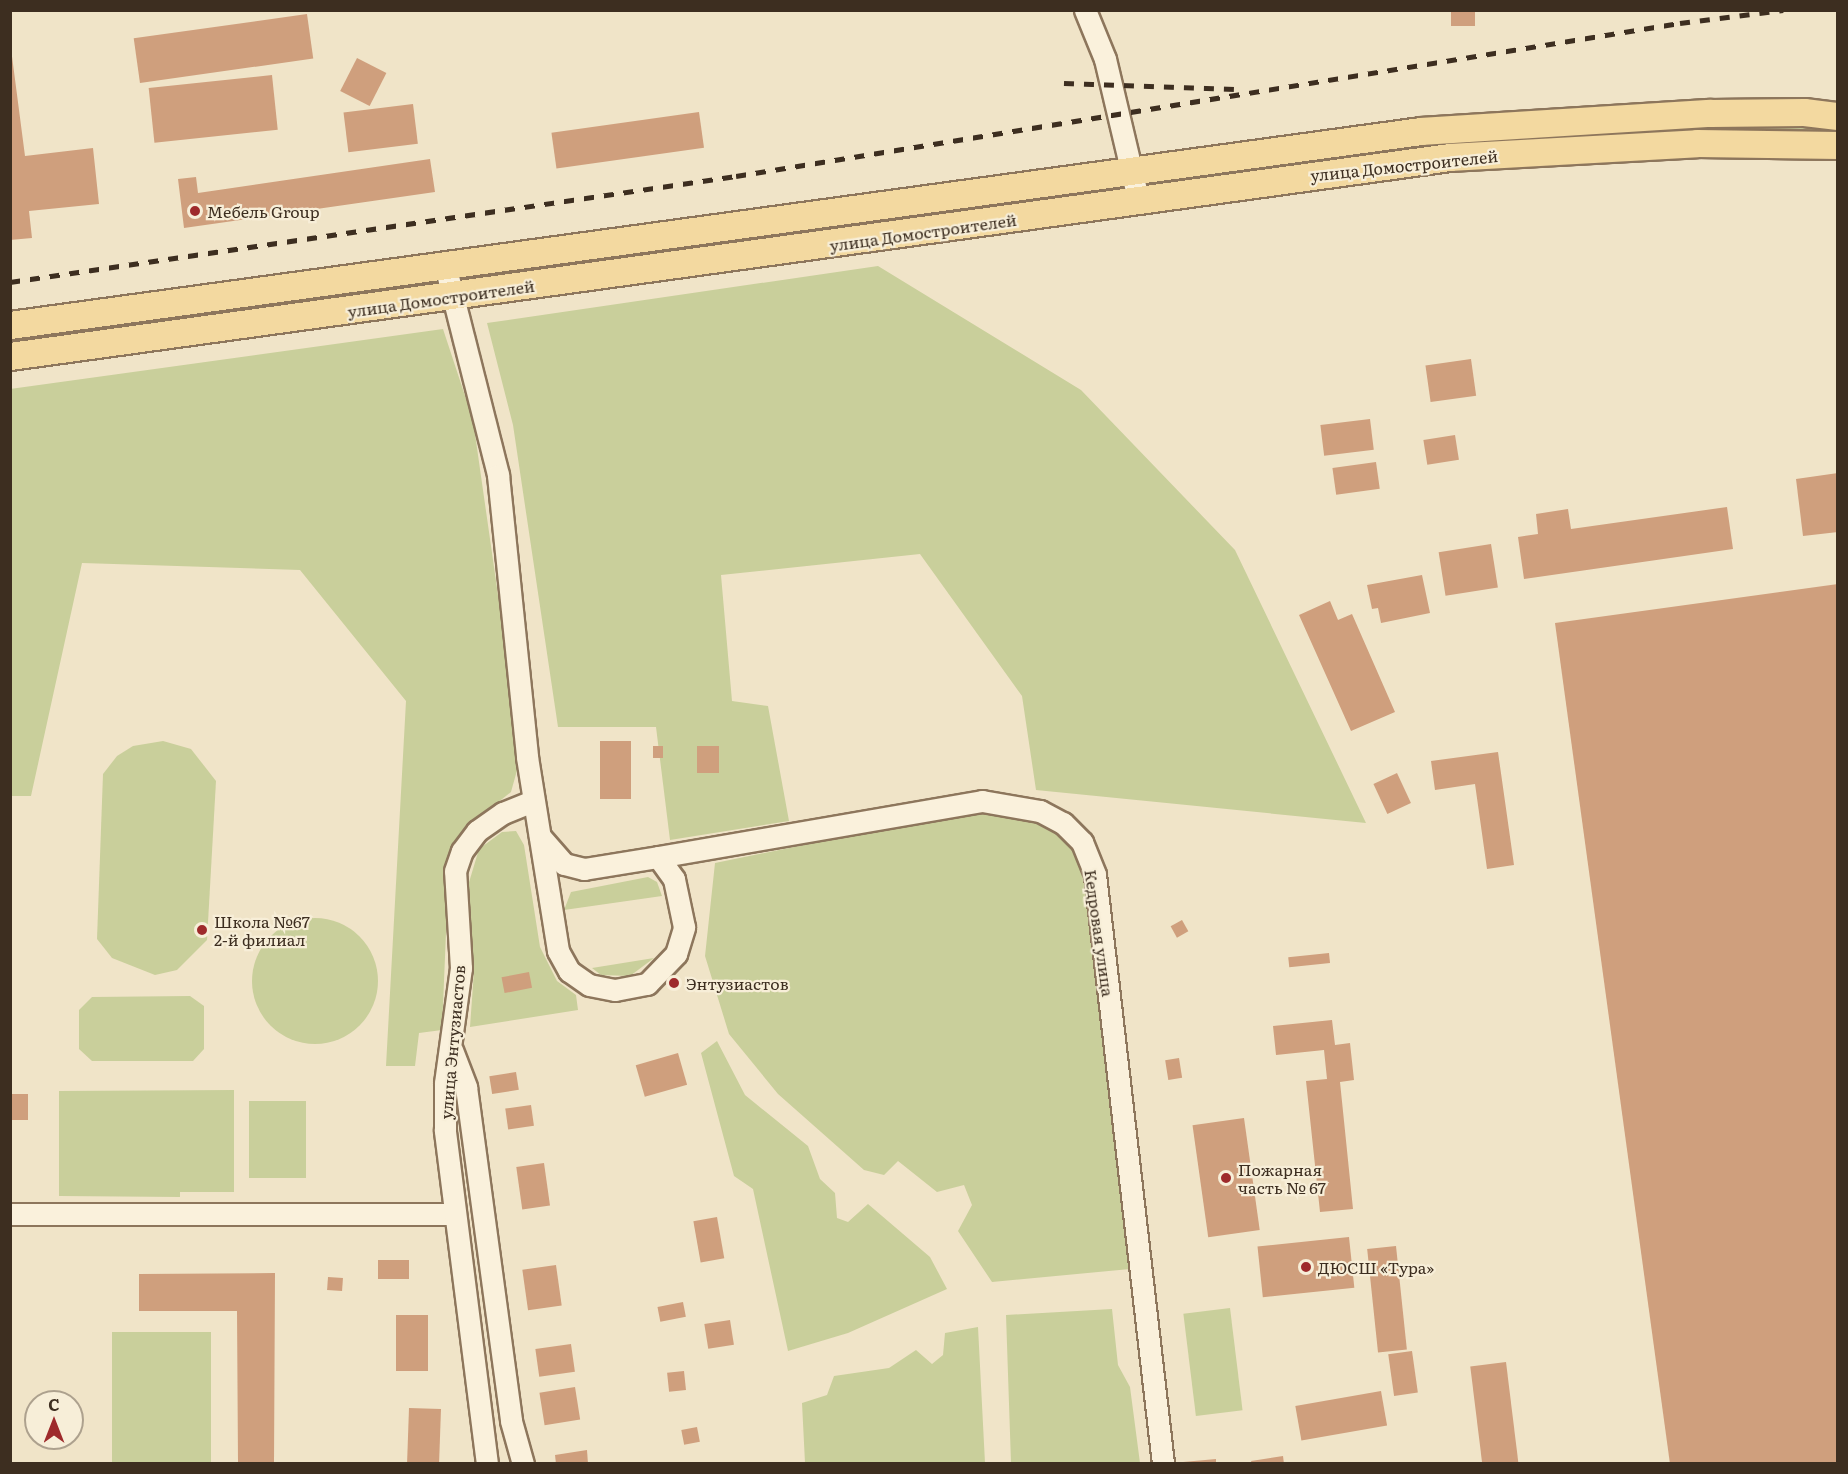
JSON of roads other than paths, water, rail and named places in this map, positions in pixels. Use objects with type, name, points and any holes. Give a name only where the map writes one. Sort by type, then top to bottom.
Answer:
[{"type":"main road","name":"улица Домостроителей","points":[[10,325],[1133,168],[1420,131],[1710,113],[1804,112],[1838,116]]},
{"type":"main road","name":"улица Домостроителей","points":[[10,356],[1139,203],[1449,158],[1697,143],[1838,145]]},
{"type":"street","points":[[1085,10],[1105,59],[1133,168],[1139,203]]},
{"type":"street","points":[[445,265],[498,475],[533,801],[558,951],[569,971],[589,986],[615,990],[647,984],[676,954],[684,927],[674,879],[658,857]]},
{"type":"street","name":"улица Энтузиастов","points":[[488,1464],[453,1214],[445,1130],[461,968],[455,892],[462,851],[477,831],[502,813],[533,801]]},
{"type":"street","name":"Кедровая улица","points":[[540,836],[564,864],[584,869],[982,801],[1040,811],[1063,823],[1082,842],[1095,875],[1163,1464]]},
{"type":"street","points":[[452,1050],[466,1087],[511,1421],[523,1464]]},
{"type":"street","points":[[10,1214],[453,1214]]},
{"type":"railway","points":[[10,282],[736,176],[1680,23],[1783,10]]},
{"type":"railway","points":[[1064,83],[1235,89]]},
{"type":"place","name":"Мебель Group","points":[[195,211]]},
{"type":"place","name":"Школа №67 2-й филиал","points":[[202,930]]},
{"type":"place","name":"Энтузиастов","points":[[674,983]]},
{"type":"place","name":"Пожарная часть № 67","points":[[1226,1178]]},
{"type":"place","name":"ДЮСШ «Тура»","points":[[1306,1267]]}]
